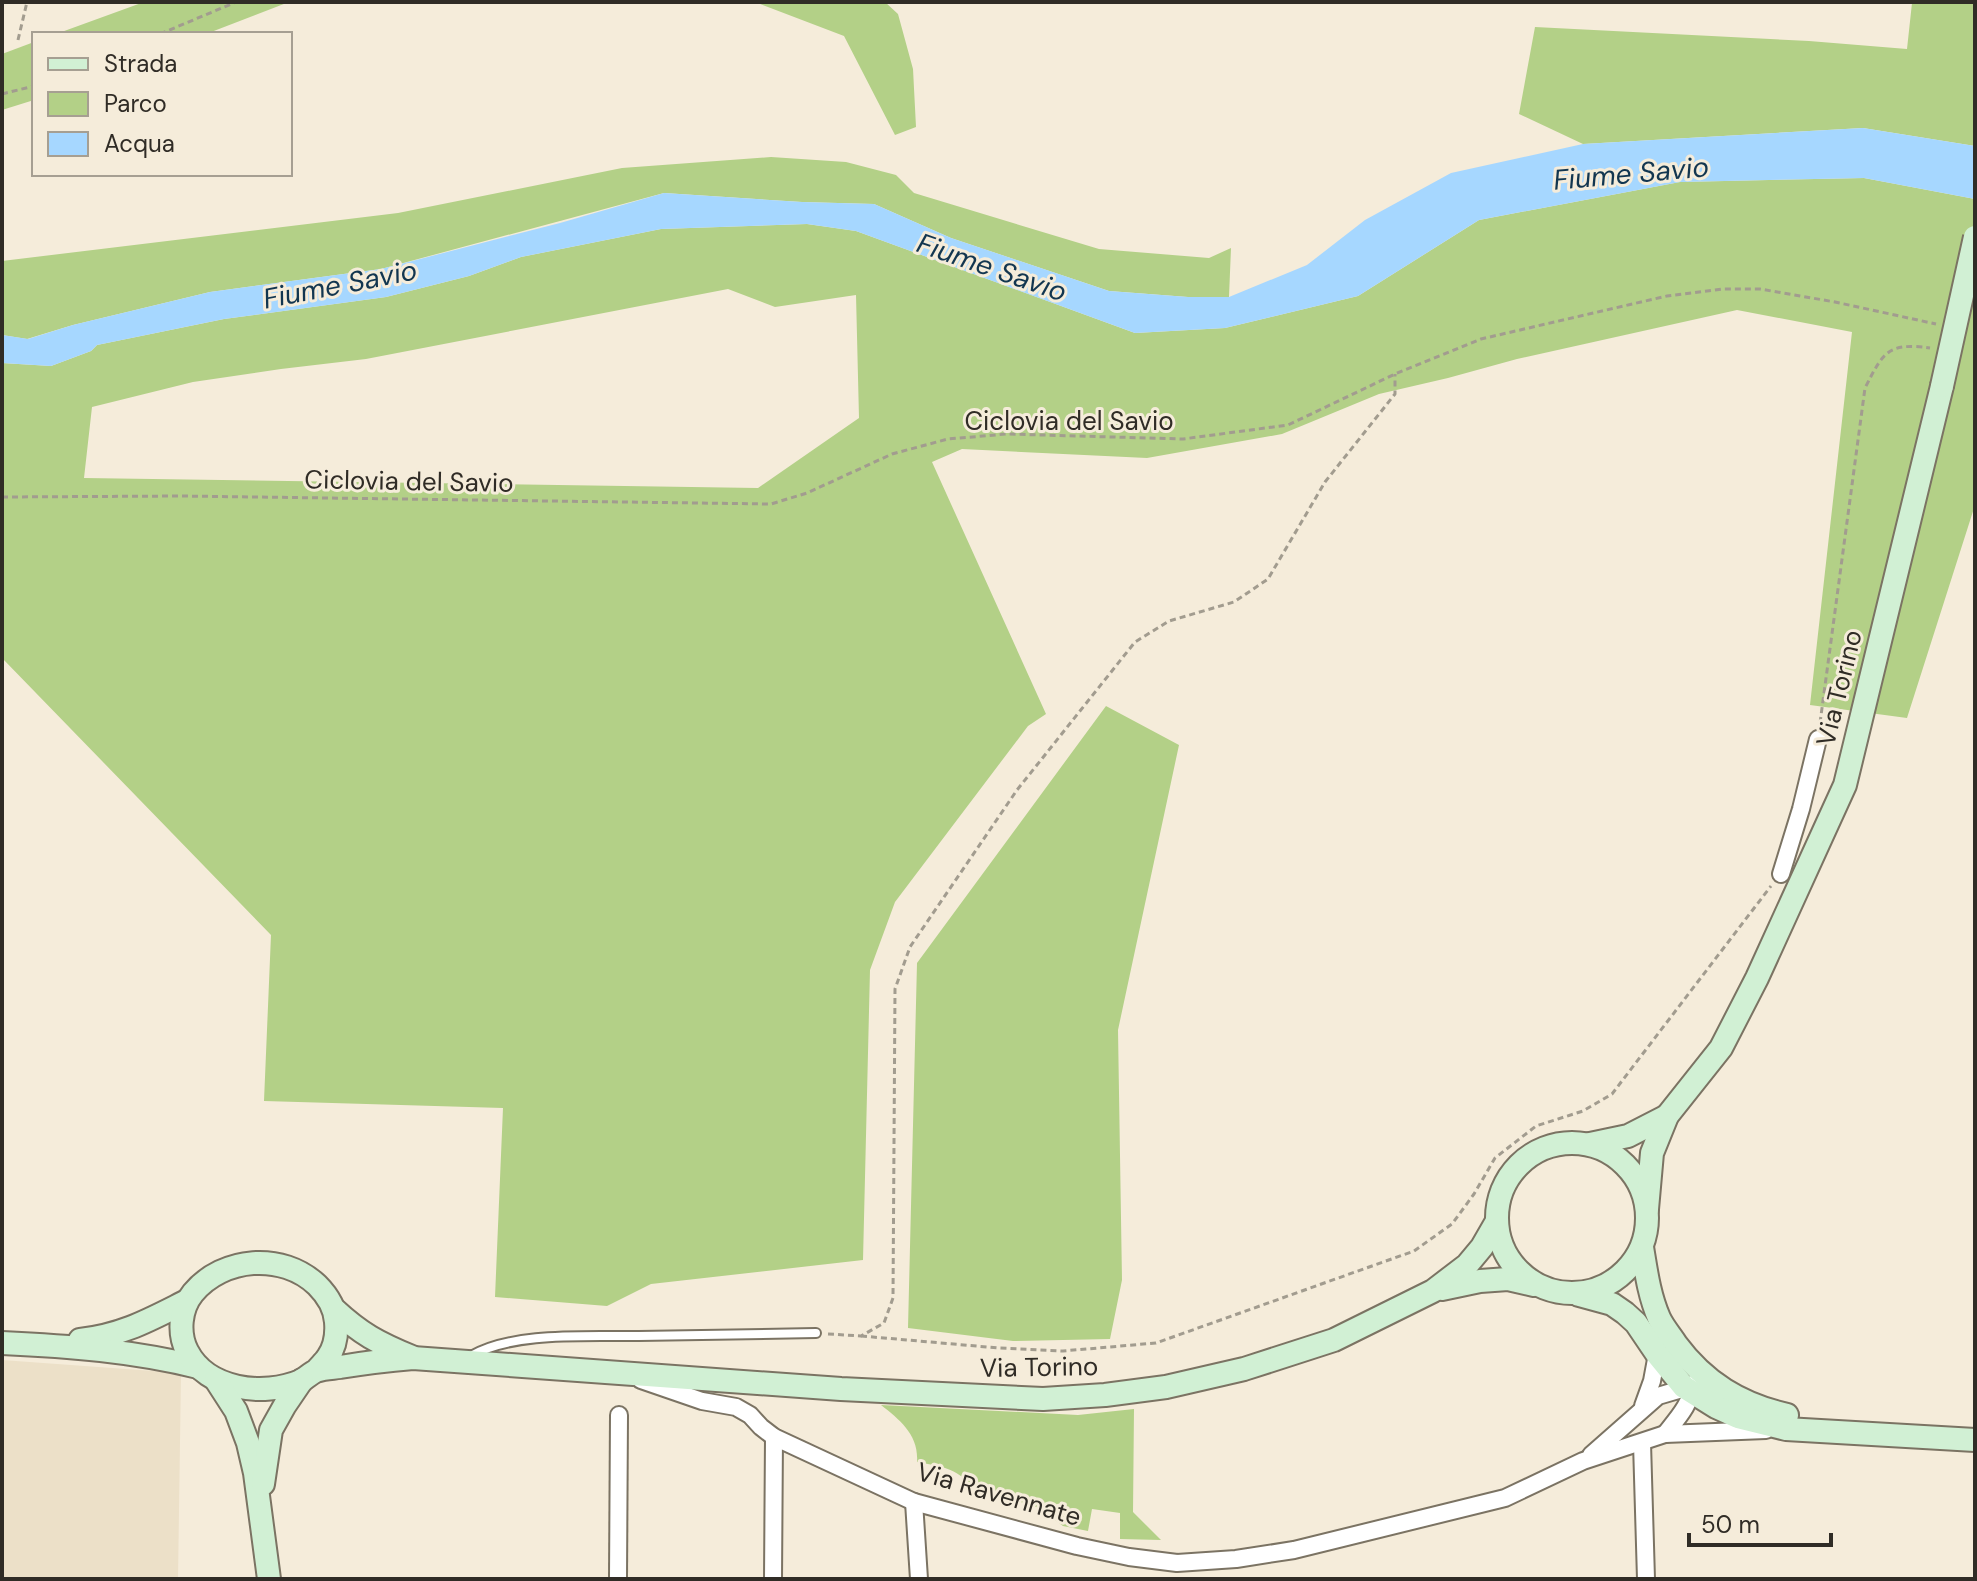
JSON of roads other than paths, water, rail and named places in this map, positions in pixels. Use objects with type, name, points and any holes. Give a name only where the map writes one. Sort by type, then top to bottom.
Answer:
[{"type":"main road","name":"Via Torino","points":[[1647,1209],[1652,1153],[1667,1116],[1721,1048],[1757,978],[1845,785],[1975,237]]},
{"type":"main road","name":"Via Torino","points":[[1589,1144],[1628,1136],[1667,1116]]},
{"type":"main road","points":[[1569,1143],[1589,1144],[1610,1153],[1628,1167],[1641,1186],[1647,1209],[1647,1228],[1642,1247],[1631,1266],[1615,1281],[1596,1290],[1574,1294],[1555,1292],[1536,1285],[1516,1269],[1502,1247],[1497,1221],[1498,1201],[1505,1183],[1517,1167],[1532,1154],[1550,1146],[1569,1143]]},
{"type":"main road","name":"Via Torino","points":[[629,1375],[1043,1399],[1166,1387],[1244,1369],[1334,1340],[1433,1291],[1467,1265],[1497,1221]]},
{"type":"main road","name":"Via Ravennate","points":[[1642,1247],[1648,1287],[1660,1321],[1694,1382],[1772,1412],[1863,1432]]},
{"type":"main road","points":[[260,1517],[271,1430],[285,1405],[309,1375],[329,1357],[336,1340],[337,1326],[334,1309],[324,1292],[309,1277],[271,1263],[248,1263],[224,1269],[203,1281],[187,1301],[182,1315],[181,1334],[186,1349],[236,1411],[248,1443],[269,1579]]},
{"type":"main road","name":"Via Torino","points":[[1433,1291],[1480,1281],[1508,1279],[1536,1285]]},
{"type":"main road","name":"Via Ravennate","points":[[1574,1294],[1612,1304],[1625,1313],[1636,1323],[1657,1354],[1694,1382],[1716,1407],[1738,1417],[1786,1429],[1975,1440]]},
{"type":"main road","points":[[46,1345],[122,1332],[187,1301]]},
{"type":"main road","name":"Via Ravennate","points":[[334,1309],[375,1341],[413,1358]]},
{"type":"main road","points":[[2,1343],[128,1353],[258,1389],[272,1388],[309,1375]]},
{"type":"main road","name":"Via Ravennate","points":[[309,1375],[368,1362],[413,1358],[629,1375]]},
{"type":"street","points":[[1781,874],[1818,739]]},
{"type":"street","points":[[1801,809],[1808,840],[1816,849]]},
{"type":"street","name":"Via Ravennate","points":[[1642,1408],[1652,1381],[1657,1354]]},
{"type":"street","name":"Via Ravennate","points":[[629,1375],[702,1401],[736,1407],[774,1437],[914,1502],[1090,1549],[1177,1563],[1236,1559],[1294,1550],[1505,1498],[1583,1461],[1665,1434],[1786,1429]]},
{"type":"street","points":[[1665,1434],[1694,1382]]},
{"type":"street","name":"Via Ravennate","points":[[1583,1461],[1658,1396],[1694,1382]]},
{"type":"street","points":[[618,1579],[619,1415]]},
{"type":"street","points":[[773,1579],[774,1437]]},
{"type":"street","points":[[1642,1443],[1646,1579]]},
{"type":"street","points":[[914,1502],[919,1579]]},
{"type":"lane","points":[[460,1362],[480,1351],[512,1341],[816,1333]]},
{"type":"water","name":"Fiume Savio","points":[[1863,128],[1975,146],[1975,199],[1864,178],[1680,182],[1479,220],[1358,296],[1225,328],[1135,333],[856,231],[807,224],[661,229],[521,257],[469,276],[386,297],[224,319],[97,345],[91,351],[51,366],[2,363],[2,335],[28,339],[210,292],[381,269],[664,193],[874,204],[951,238],[1109,291],[1229,297],[1307,265],[1365,220],[1451,173],[1583,144]]}]
